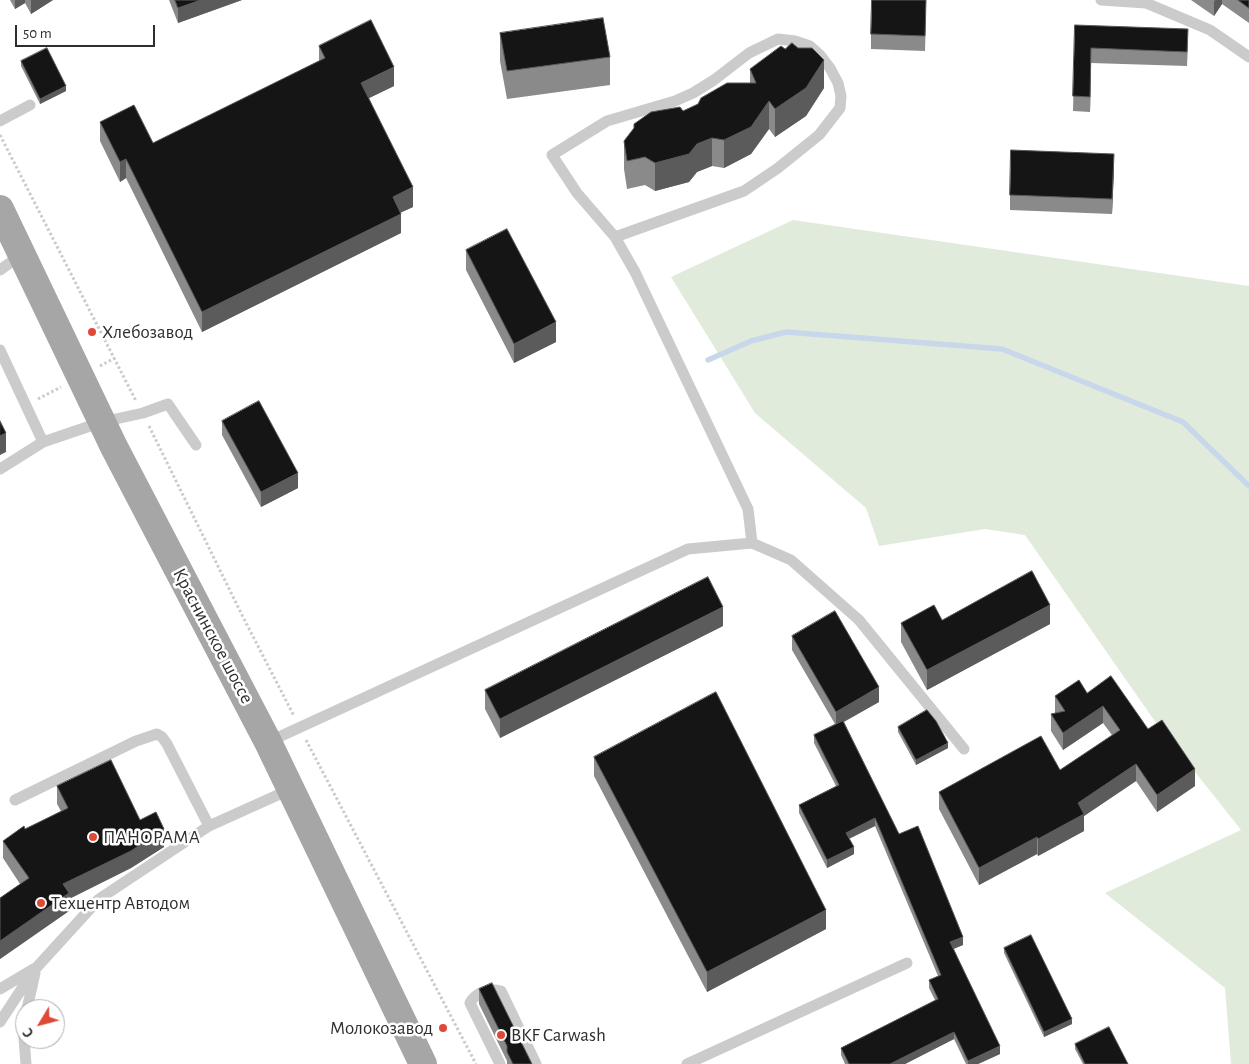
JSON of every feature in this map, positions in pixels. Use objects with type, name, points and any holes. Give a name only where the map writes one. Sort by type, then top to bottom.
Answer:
[{"type":"main road","name":"Краснинское шоссе","points":[[0,209],[102,422],[268,742],[423,1064]]},
{"type":"lane","points":[[1101,0],[1146,3],[1210,30],[1249,56]]},
{"type":"lane","points":[[615,237],[744,191],[778,168],[819,135],[840,108],[841,96],[838,83],[820,55],[810,46],[795,41],[778,39],[749,53],[714,80],[693,93],[675,101],[607,121],[552,155],[577,193],[615,237],[635,272],[748,509],[752,543]]},
{"type":"lane","points":[[0,121],[30,105]]},
{"type":"lane","points":[[0,270],[22,254]]},
{"type":"lane","points":[[0,350],[44,442]]},
{"type":"lane","points":[[0,469],[44,442],[102,422],[143,413],[168,404],[196,446]]},
{"type":"lane","points":[[268,742],[688,549],[752,543],[790,560],[859,620],[964,748]]},
{"type":"lane","points":[[15,800],[136,741],[158,734],[167,744],[209,826]]},
{"type":"lane","points":[[0,1022],[37,967],[99,899],[209,826],[291,789]]},
{"type":"lane","points":[[687,1064],[907,963]]},
{"type":"lane","points":[[0,989],[37,967]]},
{"type":"lane","points":[[29,999],[37,967]]},
{"type":"lane","points":[[500,1064],[470,1003],[472,999],[487,990],[501,991],[536,1064]]},
{"type":"lane","points":[[25,1049],[26,1064]]},
{"type":"path","points":[[0,134],[143,413],[243,617],[332,792],[476,1064]]},
{"type":"path","points":[[93,370],[115,358]]},
{"type":"path","points":[[26,405],[62,387]]},
{"type":"green space","points":[[793,220],[1249,286],[1249,1064],[1231,1064],[1225,988],[1105,893],[1241,830],[1154,720],[1025,535],[985,529],[879,546],[866,508],[755,413],[671,277]]},
{"type":"building","points":[[175,0],[201,0],[178,8]]},
{"type":"building","points":[[872,0],[926,0],[925,36],[871,34]]},
{"type":"building","points":[[1238,0],[1249,0],[1249,8]]},
{"type":"building","points":[[603,18],[610,57],[507,71],[500,33]]},
{"type":"building","points":[[371,20],[394,67],[361,83],[413,187],[393,197],[401,214],[202,312],[126,159],[120,162],[100,122],[134,105],[153,143],[325,58],[319,46]]},
{"type":"building","points":[[1075,25],[1188,29],[1187,52],[1091,48],[1090,97],[1073,96]]},
{"type":"building","points":[[792,43],[798,48],[812,48],[824,60],[806,88],[775,109],[769,101],[751,127],[724,140],[712,138],[697,144],[689,154],[655,163],[645,157],[627,161],[624,141],[634,128],[634,124],[651,112],[680,107],[683,111],[698,104],[701,98],[727,83],[756,83],[750,69],[781,46],[785,49]]},
{"type":"building","points":[[47,48],[66,86],[40,99],[21,61]]},
{"type":"building","points":[[1011,150],[1114,154],[1112,199],[1010,195]]},
{"type":"building","points":[[507,229],[556,322],[514,344],[466,250]]},
{"type":"building","points":[[259,401],[298,473],[261,492],[222,421]]},
{"type":"building","points":[[0,421],[6,433],[0,436]]},
{"type":"building","points":[[1032,571],[1050,605],[927,670],[901,623],[934,605],[942,620]]},
{"type":"building","points":[[708,577],[723,607],[500,719],[485,690]]},
{"type":"building","points":[[835,611],[879,687],[836,712],[792,636]]},
{"type":"building","points":[[1111,676],[1148,729],[1162,720],[1195,769],[1157,795],[1136,764],[1078,803],[1084,814],[979,868],[939,792],[1041,736],[1060,770],[1120,730],[1103,706],[1063,733],[1051,714],[1065,711],[1055,696],[1079,680],[1087,693]]},
{"type":"building","points":[[716,692],[826,910],[707,972],[594,757]]},
{"type":"building","points":[[927,710],[936,721],[948,743],[916,760],[898,727]]},
{"type":"building","points":[[843,721],[899,834],[918,826],[963,937],[950,942],[1000,1046],[968,1061],[954,1032],[890,1064],[849,1064],[841,1048],[938,999],[929,980],[941,975],[875,818],[846,833],[854,847],[827,860],[799,805],[839,785],[814,735]]},
{"type":"building","points":[[111,760],[140,820],[156,812],[164,829],[131,851],[63,884],[69,893],[0,941],[0,898],[29,878],[3,841],[24,826],[25,829],[68,808],[57,786]]},
{"type":"building","points":[[1031,935],[1072,1019],[1044,1032],[1004,948]]},
{"type":"building","points":[[492,983],[532,1064],[513,1064],[507,1052],[507,1046],[479,989]]},
{"type":"building","points":[[1109,1027],[1128,1064],[1085,1064],[1075,1044]]},
{"type":"waterway","points":[[708,360],[751,341],[786,332],[1002,349],[1183,422],[1249,486]]},
{"type":"place","name":"Хлебозавод","points":[[92,332]]},
{"type":"place","name":"ПАНОРАМА","points":[[93,837]]},
{"type":"place","name":"Техцентр Автодом","points":[[41,903]]},
{"type":"place","name":"Молокозавод","points":[[443,1028]]},
{"type":"place","name":"BKF Carwash","points":[[501,1035]]}]
